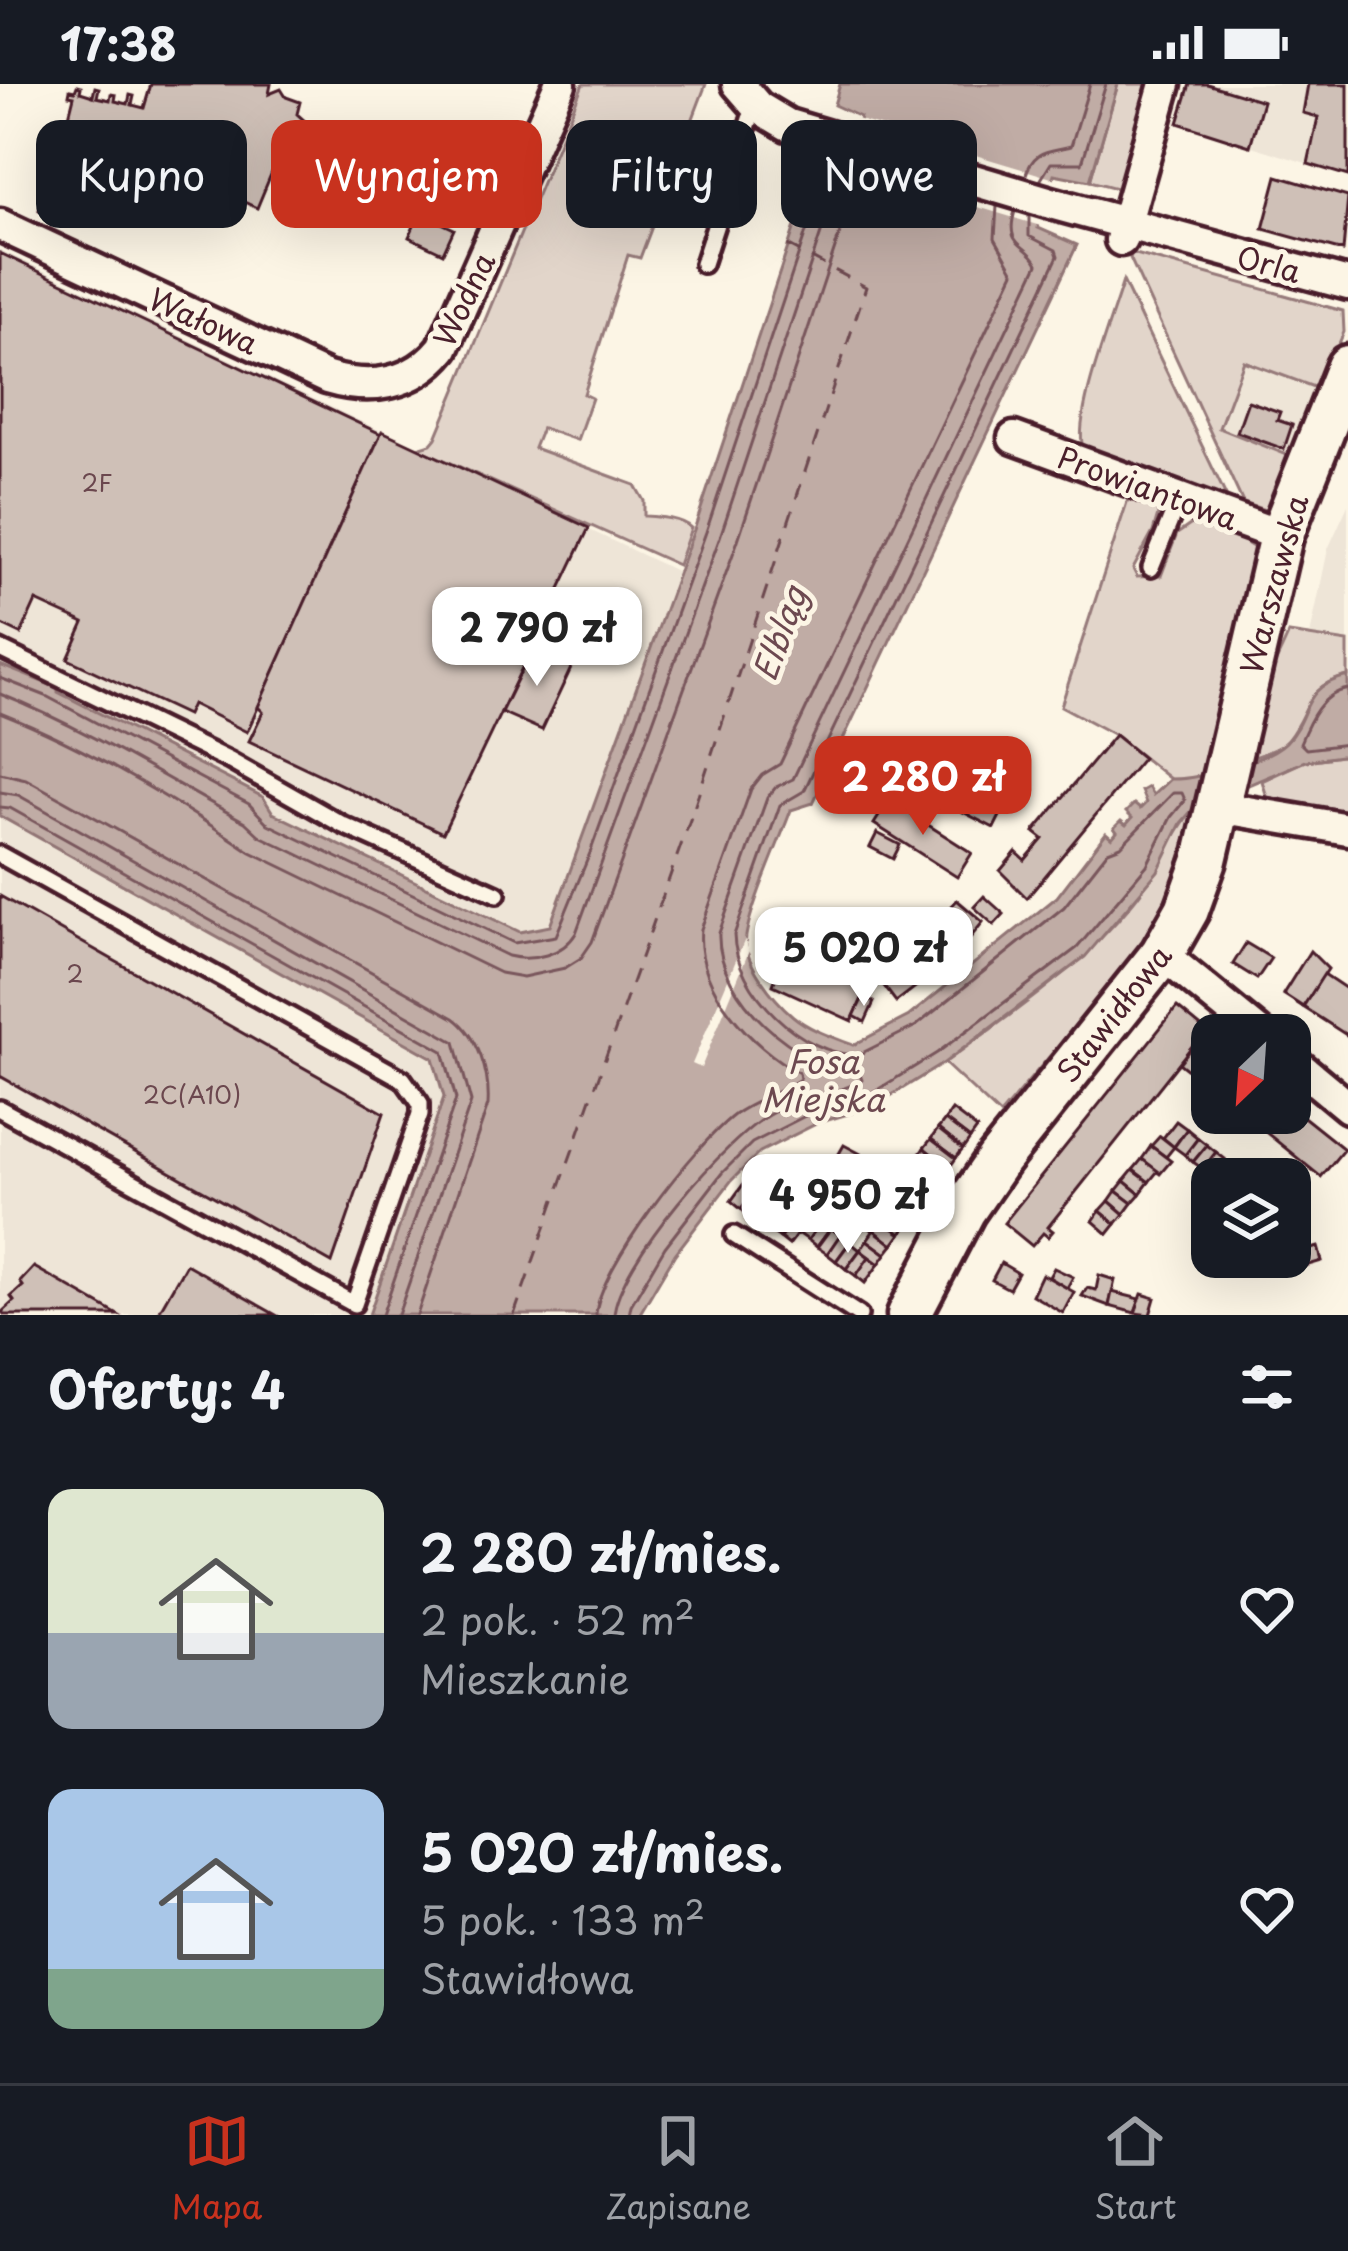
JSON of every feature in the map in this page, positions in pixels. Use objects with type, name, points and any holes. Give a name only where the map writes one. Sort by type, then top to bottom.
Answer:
[{"type":"street","name":"Wodna","points":[[413,374],[435,357],[453,330],[560,84]]},
{"type":"street","points":[[1122,234],[1165,84]]},
{"type":"street","name":"Orla","points":[[757,92],[788,124],[1051,203],[1122,234],[1348,284]]},
{"type":"street","name":"Wałowa","points":[[0,225],[327,378],[372,386],[413,374]]},
{"type":"street","name":"Warszawska","points":[[1218,807],[1281,536],[1348,367]]},
{"type":"street","name":"Prowiantowa","points":[[1014,438],[1281,536]]},
{"type":"street","points":[[1218,807],[1348,829]]},
{"type":"street","name":"Stawidłowa","points":[[909,1315],[944,1245],[999,1159],[1162,954],[1186,910],[1218,807]]},
{"type":"street","points":[[1162,954],[1235,1014]]},
{"type":"street","points":[[1311,1076],[1348,1106]]},
{"type":"lane","points":[[703,264],[757,92]]},
{"type":"lane","points":[[1151,568],[1179,499]]},
{"type":"lane","points":[[0,649],[230,761],[343,825],[497,894]]},
{"type":"lane","points":[[0,855],[404,1079],[420,1103],[352,1310],[0,1109]]},
{"type":"lane","points":[[734,1235],[859,1315]]},
{"type":"shaded area","points":[[583,84],[706,84],[692,120],[568,120]]},
{"type":"shaded area","points":[[1118,84],[1151,84],[1120,189],[1090,181]]},
{"type":"shaded area","points":[[1189,84],[1348,84],[1348,176],[1178,123]]},
{"type":"shaded area","points":[[566,125],[566,228],[651,228],[640,258],[628,255],[584,394],[592,398],[577,440],[542,428],[534,448],[635,485],[644,501],[644,516],[676,520],[691,528],[678,565],[418,448],[436,438],[523,228],[542,228],[542,183]]},
{"type":"shaded area","points":[[0,250],[678,572],[550,926],[520,932],[272,812],[261,797],[58,688],[0,665]]},
{"type":"shaded area","points":[[1132,253],[1343,311],[1344,332],[1319,389],[1244,361],[1219,428],[1290,456],[1268,511],[1243,503],[1130,258]]},
{"type":"shaded area","points":[[1123,281],[1231,504],[1083,448],[1088,391]]},
{"type":"shaded area","points":[[1244,360],[1319,389],[1290,456],[1218,429]]},
{"type":"shaded area","points":[[1129,496],[1156,505],[1158,515],[1133,569],[1137,577],[1161,576],[1177,534],[1199,519],[1250,536],[1248,544],[1256,549],[1207,773],[1192,780],[1170,779],[1115,735],[1061,706]]},
{"type":"shaded area","points":[[1348,505],[1348,642],[1310,636],[1328,549]]},
{"type":"shaded area","points":[[1289,633],[1348,642],[1348,676],[1316,693],[1285,742],[1252,758],[1259,705]]},
{"type":"shaded area","points":[[1348,755],[1348,818],[1288,808],[1282,800],[1267,797],[1262,781],[1305,761]]},
{"type":"shaded area","points":[[1194,808],[1172,887],[1135,955],[1000,1115],[944,1063],[1092,947],[1142,890]]},
{"type":"shaded area","points":[[0,816],[433,1058],[444,1097],[369,1315],[0,1315]]},
{"type":"water","points":[[840,84],[1118,84],[1090,181],[1054,174],[1038,228],[1077,245],[813,803],[791,810],[766,873],[746,946],[769,990],[800,1021],[853,1045],[909,1016],[1057,897],[1106,833],[1112,838],[1121,821],[1126,825],[1132,818],[1126,812],[1134,804],[1140,809],[1146,803],[1141,791],[1148,787],[1153,795],[1170,779],[1231,768],[1277,749],[1294,732],[1321,687],[1348,676],[1348,755],[1305,761],[1194,808],[1181,823],[1158,871],[1085,957],[944,1063],[874,1106],[818,1123],[760,1152],[731,1181],[675,1254],[639,1315],[369,1315],[444,1097],[433,1058],[0,816],[0,665],[58,688],[263,797],[273,813],[520,932],[550,926],[695,527],[794,228],[977,228],[977,120],[859,120],[834,105]]},
{"type":"pier","points":[[977,156],[1058,180],[1044,227],[977,207]]},
{"type":"pier","points":[[745,939],[749,951],[701,1068],[692,1064]]},
{"type":"building","points":[[151,84],[271,84],[269,94],[281,89],[286,97],[300,102],[297,114],[304,120],[271,120],[271,174],[257,208],[247,203],[247,120],[68,120],[74,96],[69,95],[70,90],[77,86],[93,96],[95,87],[99,88],[97,97],[110,100],[111,94],[116,95],[115,101],[128,104],[130,95],[134,96],[132,105],[144,108]]},
{"type":"building","points":[[1190,84],[1207,84],[1263,101],[1250,146],[1178,123]]},
{"type":"building","points":[[1308,84],[1348,84],[1348,176],[1308,164],[1318,117],[1303,113]]},
{"type":"building","points":[[1277,176],[1348,197],[1343,251],[1263,229]]},
{"type":"building","points":[[413,228],[454,229],[443,253],[409,237]]},
{"type":"building","points":[[0,253],[381,434],[247,732],[192,704],[187,715],[68,659],[84,623],[36,601],[21,634],[0,624]]},
{"type":"building","points":[[1248,401],[1280,412],[1277,420],[1292,425],[1284,449],[1237,432]]},
{"type":"building","points":[[382,431],[589,528],[443,833],[249,741],[263,712],[258,707]]},
{"type":"building","points":[[537,647],[573,664],[542,730],[501,712]]},
{"type":"building","points":[[1115,735],[1143,758],[1027,898],[1000,871],[1016,852],[1025,860],[1043,839],[1034,832]]},
{"type":"building","points":[[912,753],[1007,802],[994,828],[899,779]]},
{"type":"building","points":[[889,800],[972,853],[957,877],[874,824]]},
{"type":"building","points":[[877,833],[900,845],[893,859],[870,847]]},
{"type":"building","points":[[0,896],[384,1113],[332,1263],[0,1076]]},
{"type":"building","points":[[984,896],[1004,914],[994,925],[974,907]]},
{"type":"building","points":[[957,900],[983,922],[935,972],[916,947]]},
{"type":"building","points":[[790,940],[872,976],[852,1021],[773,985]]},
{"type":"building","points":[[1246,943],[1271,958],[1257,979],[1233,964]]},
{"type":"building","points":[[1310,951],[1328,969],[1303,1007],[1283,994]]},
{"type":"building","points":[[920,952],[935,972],[896,1002],[881,982]]},
{"type":"building","points":[[1324,974],[1348,990],[1348,1036],[1303,1007]]},
{"type":"building","points":[[863,997],[874,1002],[865,1022],[854,1016]]},
{"type":"building","points":[[1177,1007],[1191,1018],[1191,1048],[1048,1227],[1053,1231],[1048,1237],[1043,1233],[1032,1246],[1004,1223]]},
{"type":"building","points":[[1191,1048],[1191,1072],[1179,1063]]},
{"type":"building","points":[[952,1110],[977,1129],[970,1139],[945,1120]]},
{"type":"building","points":[[945,1120],[970,1139],[963,1149],[938,1129]]},
{"type":"building","points":[[1176,1121],[1187,1129],[1174,1147],[1163,1138]]},
{"type":"building","points":[[1311,1123],[1344,1149],[1321,1177],[1311,1169],[1311,1158],[1298,1158],[1268,1134],[1311,1134]]},
{"type":"building","points":[[938,1129],[963,1149],[956,1158],[931,1139]]},
{"type":"building","points":[[1187,1129],[1198,1138],[1185,1155],[1174,1147]]},
{"type":"building","points":[[1160,1136],[1174,1147],[1166,1157],[1151,1146]]},
{"type":"building","points":[[1198,1138],[1207,1145],[1196,1158],[1185,1155]]},
{"type":"building","points":[[931,1139],[956,1158],[949,1168],[924,1148]]},
{"type":"building","points":[[844,1145],[876,1162],[865,1181],[833,1164]]},
{"type":"building","points":[[1207,1145],[1216,1152],[1211,1158],[1196,1158]]},
{"type":"building","points":[[1151,1146],[1171,1161],[1160,1174],[1142,1159]]},
{"type":"building","points":[[924,1148],[949,1168],[942,1177],[917,1158]]},
{"type":"building","points":[[917,1158],[942,1177],[935,1186],[910,1167]]},
{"type":"building","points":[[1142,1159],[1158,1171],[1149,1182],[1133,1170]]},
{"type":"building","points":[[833,1164],[865,1181],[855,1198],[824,1182]]},
{"type":"building","points":[[910,1167],[935,1186],[928,1196],[903,1177]]},
{"type":"building","points":[[1133,1170],[1149,1182],[1140,1194],[1124,1181]]},
{"type":"building","points":[[750,1175],[759,1183],[741,1209],[731,1201]]},
{"type":"building","points":[[903,1177],[928,1196],[921,1205],[896,1186]]},
{"type":"building","points":[[1124,1181],[1140,1194],[1132,1203],[1116,1191]]},
{"type":"building","points":[[759,1183],[769,1190],[750,1216],[741,1209]]},
{"type":"building","points":[[896,1186],[921,1205],[914,1215],[889,1196]]},
{"type":"building","points":[[782,1191],[793,1200],[770,1231],[760,1223]]},
{"type":"building","points":[[1116,1191],[1132,1203],[1124,1214],[1109,1201]]},
{"type":"building","points":[[764,1196],[774,1203],[760,1223],[750,1216]]},
{"type":"building","points":[[889,1196],[914,1215],[908,1224],[882,1205]]},
{"type":"building","points":[[793,1200],[803,1207],[780,1238],[770,1231]]},
{"type":"building","points":[[1109,1201],[1124,1214],[1116,1224],[1100,1211]]},
{"type":"building","points":[[882,1205],[908,1224],[901,1234],[875,1215]]},
{"type":"building","points":[[803,1207],[812,1214],[789,1245],[780,1238]]},
{"type":"building","points":[[1100,1211],[1116,1224],[1108,1234],[1093,1221]]},
{"type":"building","points":[[812,1214],[822,1221],[808,1240],[798,1233]]},
{"type":"building","points":[[875,1215],[901,1234],[893,1245],[867,1226]]},
{"type":"building","points":[[822,1221],[831,1228],[817,1247],[808,1240]]},
{"type":"building","points":[[831,1228],[840,1235],[827,1254],[817,1247]]},
{"type":"building","points":[[874,1230],[893,1245],[886,1254],[867,1240]]},
{"type":"building","points":[[840,1235],[850,1242],[836,1261],[827,1254]]},
{"type":"building","points":[[867,1240],[886,1254],[879,1264],[860,1250]]},
{"type":"building","points":[[850,1242],[860,1250],[846,1269],[836,1261]]},
{"type":"building","points":[[1318,1247],[1322,1261],[1311,1264],[1311,1249]]},
{"type":"building","points":[[860,1250],[869,1257],[856,1276],[846,1269]]},
{"type":"building","points":[[869,1257],[879,1264],[865,1283],[856,1276]]},
{"type":"building","points":[[1001,1263],[1018,1273],[1009,1289],[992,1280]]},
{"type":"building","points":[[186,1264],[276,1315],[157,1315]]},
{"type":"building","points":[[34,1267],[118,1315],[5,1315],[2,1312],[14,1301],[11,1297],[23,1286],[20,1282]]},
{"type":"building","points":[[1054,1268],[1073,1277],[1067,1288],[1049,1277]]},
{"type":"building","points":[[1042,1274],[1074,1292],[1063,1313],[1032,1295]]},
{"type":"building","points":[[1099,1275],[1115,1280],[1109,1306],[1082,1296],[1087,1288],[1096,1290]]},
{"type":"building","points":[[1112,1292],[1140,1299],[1135,1313],[1109,1306]]},
{"type":"building","points":[[1142,1294],[1155,1298],[1150,1315],[1135,1313]]},
{"type":"ferry route","points":[[514,1315],[691,817],[866,287],[778,240]]},
{"type":"water label","name":"Elbląg","points":[[778,633]]},
{"type":"water label","name":"Fosa Miejska","points":[[823,1079]]}]
